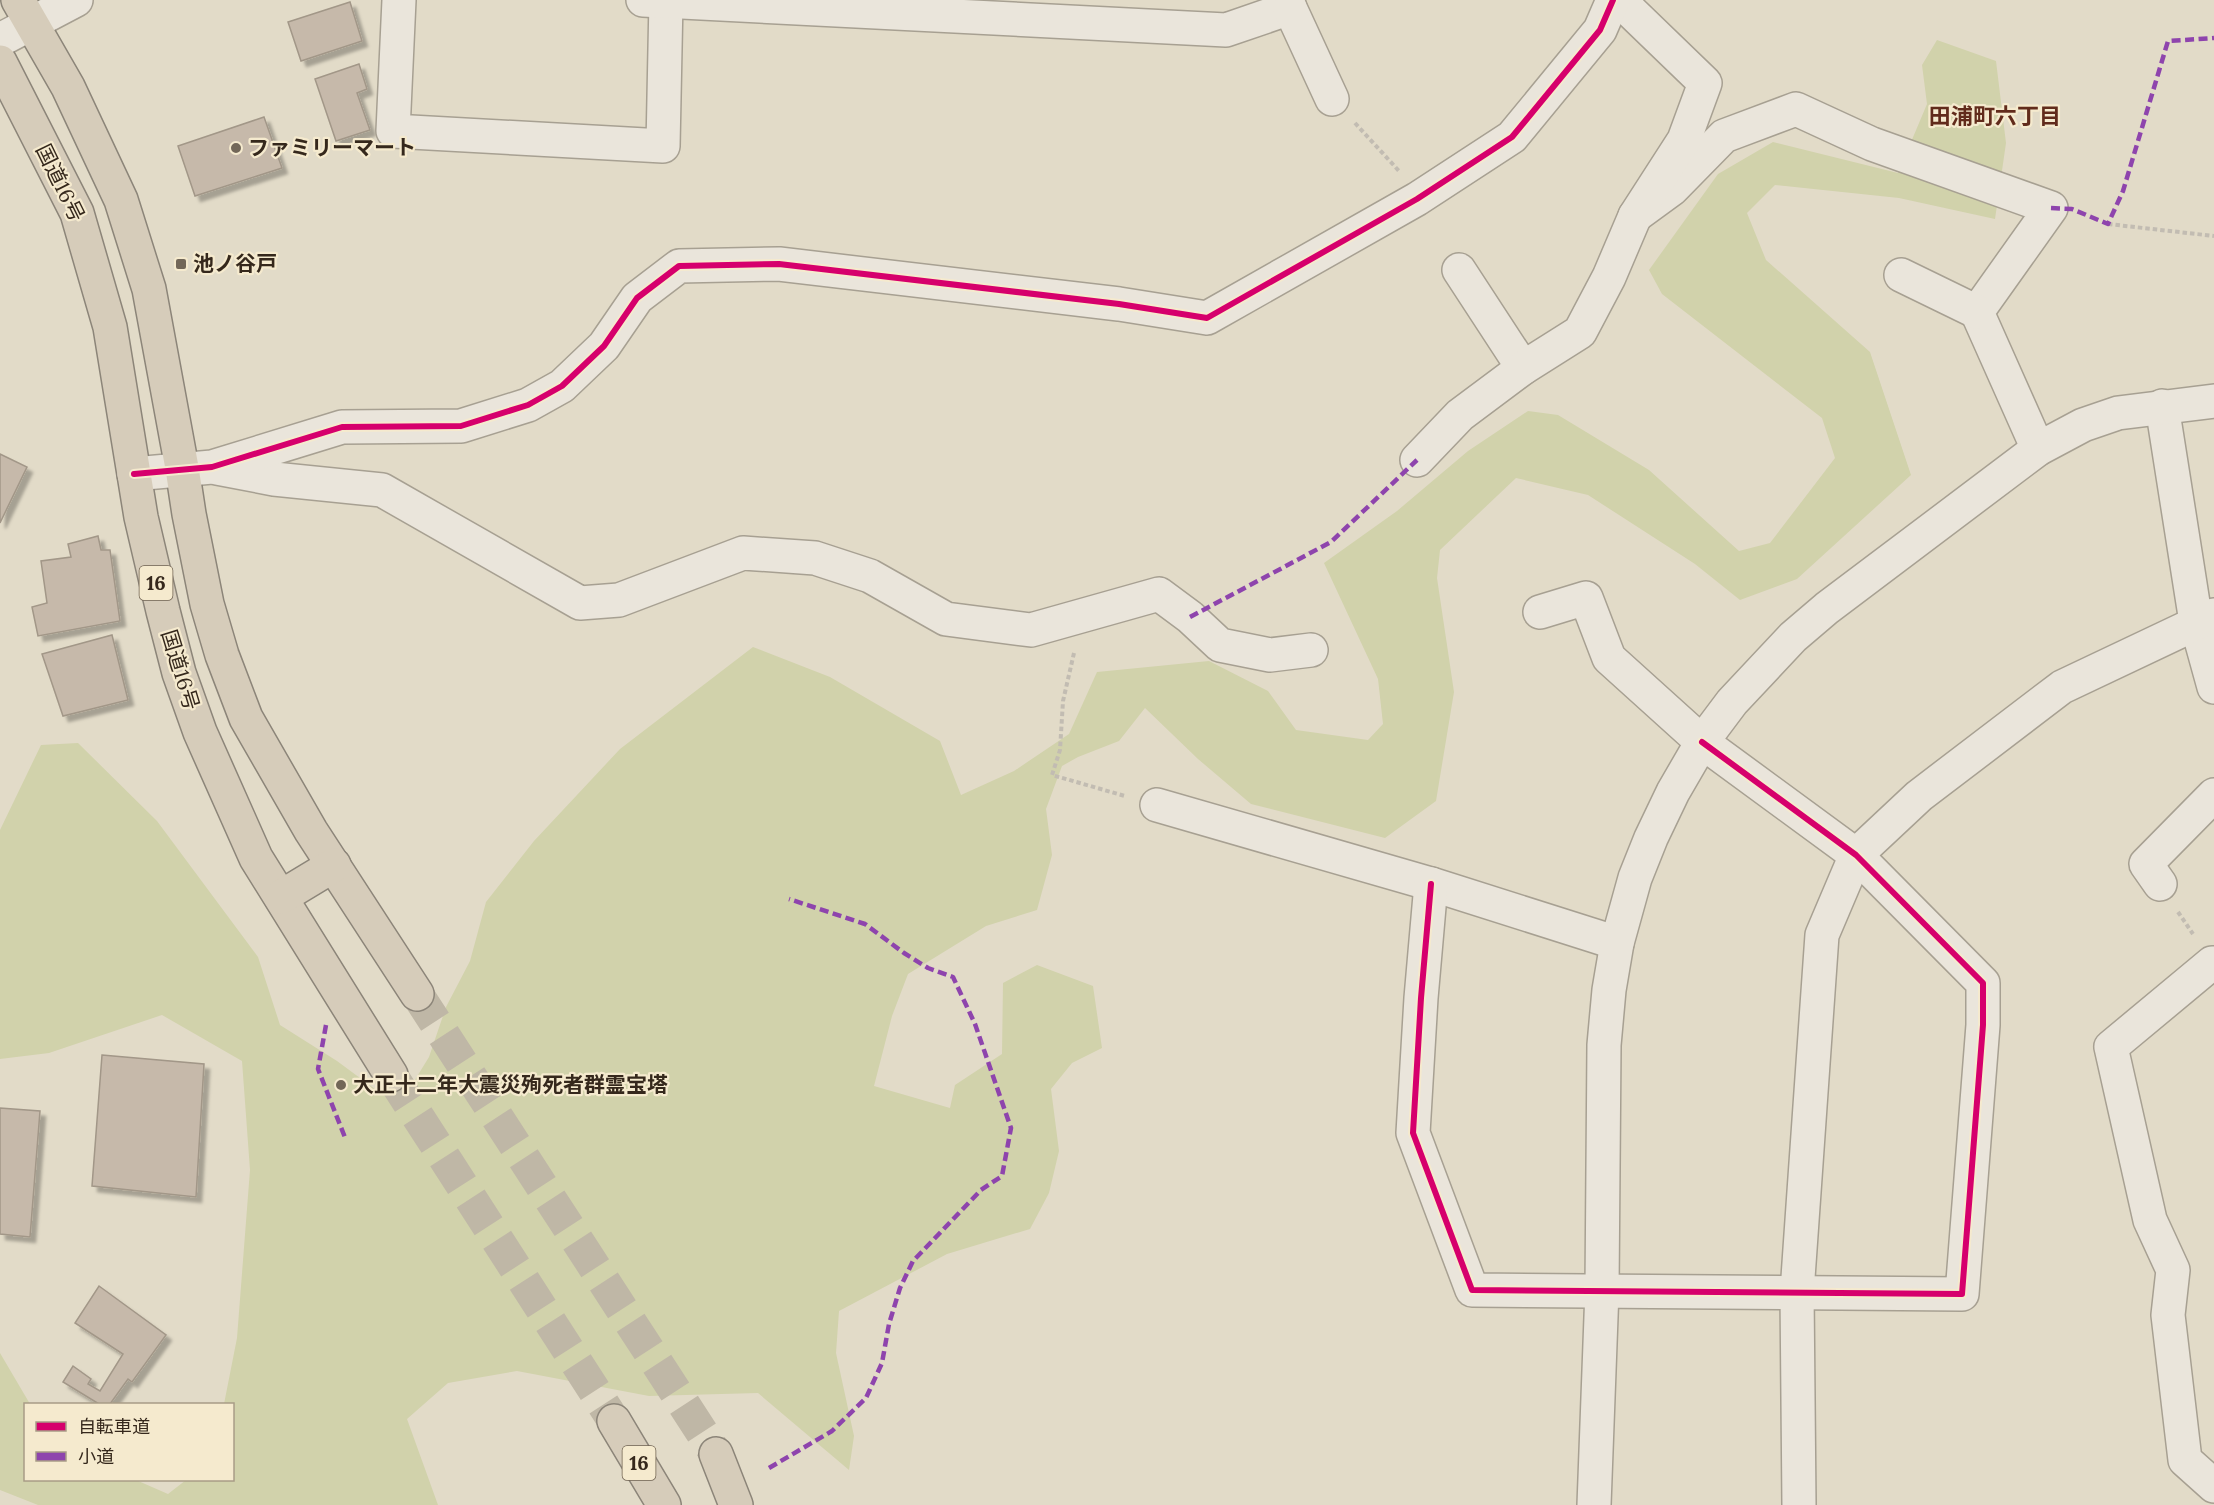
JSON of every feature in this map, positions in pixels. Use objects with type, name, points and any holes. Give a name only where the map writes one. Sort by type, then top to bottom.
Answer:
[{"type":"highway","name":"16","points":[[25,12],[68,87],[122,200],[149,289],[197,468],[189,514],[207,604],[222,655],[246,718],[311,831],[417,994]]},
{"type":"highway","name":"国道16号","points":[[0,62],[77,213],[110,327],[141,517],[179,673],[200,732],[256,858],[391,1075]]},
{"type":"highway","points":[[281,897],[334,865]]},
{"type":"highway","name":"16","points":[[614,1421],[664,1505]]},
{"type":"highway","points":[[716,1454],[736,1505]]},
{"type":"street","points":[[0,40],[25,12],[76,0]]},
{"type":"street","points":[[399,0],[393,131],[663,146],[659,0],[1226,30],[1288,4],[1332,99]]},
{"type":"street","points":[[134,474],[197,468],[342,427],[461,426],[528,405],[562,386],[604,346],[637,298],[679,266],[779,264],[1119,304],[1207,318],[1417,199],[1512,137],[1600,30],[1612,0]]},
{"type":"street","points":[[1418,460],[1460,416],[1523,368],[1580,332],[1609,277],[1635,216],[1684,140],[1705,83],[1620,0]]},
{"type":"street","points":[[1635,216],[1671,189],[1724,136],[1796,110],[1872,144],[2051,208],[1977,312]]},
{"type":"street","points":[[1459,270],[1523,368]]},
{"type":"street","points":[[1901,274],[1977,312],[2038,449]]},
{"type":"street","points":[[1593,1505],[1602,1290],[1604,1045],[1609,990],[1617,943],[1635,879],[1673,792],[1702,742],[1732,702],[1792,637],[2038,449],[2084,425],[2109,416],[2162,406],[2214,401]]},
{"type":"street","points":[[2162,406],[2205,619],[2214,687]]},
{"type":"street","points":[[197,468],[381,490],[579,603],[619,600],[743,553],[815,558],[870,576],[946,619],[1031,630],[1159,594],[1190,617],[1220,645],[1270,656],[1311,650]]},
{"type":"street","points":[[1431,884],[1413,1133],[1472,1290],[1962,1293],[1983,1025],[1983,983],[1856,855],[1702,742],[1610,658],[1586,598],[1540,612]]},
{"type":"street","points":[[1799,1505],[1797,1292],[1822,935],[1856,855],[1919,796],[2062,687],[2205,619]]},
{"type":"street","points":[[2160,884],[2146,864],[2214,795]]},
{"type":"street","points":[[1157,805],[1431,884],[1617,943]]},
{"type":"street","points":[[2212,963],[2111,1047],[2150,1220],[2173,1270],[2168,1315],[2185,1460],[2214,1486]]},
{"type":"path","points":[[1332,99],[1396,167],[1417,199]]},
{"type":"path","points":[[2108,224],[2214,236]]},
{"type":"path","points":[[1082,614],[1063,702],[1060,750],[1052,775],[1157,805]]},
{"type":"path","points":[[2160,884],[2212,963]]},
{"type":"green space","points":[[1937,40],[1996,61],[2006,143],[1995,219],[1899,198],[1775,185],[1747,213],[1766,260],[1870,352],[1911,475],[1797,579],[1740,600],[1695,564],[1588,495],[1516,478],[1440,550],[1437,578],[1454,692],[1436,801],[1385,838],[1251,804],[1198,759],[1145,708],[1119,741],[1078,757],[1062,766],[1046,809],[1052,855],[1037,910],[986,926],[908,974],[892,1016],[874,1086],[950,1108],[955,1085],[1002,1054],[1003,983],[1037,965],[1093,986],[1102,1048],[1072,1063],[1051,1089],[1059,1151],[1049,1193],[1030,1229],[947,1254],[839,1311],[836,1353],[854,1436],[849,1470],[758,1393],[649,1396],[517,1371],[448,1383],[407,1419],[438,1505],[38,1505],[0,1490],[0,1353],[29,1403],[24,1403],[24,1481],[138,1481],[168,1494],[185,1481],[234,1481],[234,1403],[224,1403],[237,1338],[250,1170],[242,1061],[162,1015],[49,1053],[0,1059],[0,830],[41,745],[78,743],[157,821],[258,957],[280,1025],[337,1061],[379,1092],[413,1083],[429,1057],[446,1007],[470,961],[486,902],[534,841],[620,749],[753,647],[830,677],[940,741],[961,795],[1014,771],[1069,734],[1097,672],[1209,661],[1268,691],[1296,730],[1368,740],[1383,724],[1378,679],[1324,563],[1397,511],[1468,451],[1528,411],[1558,415],[1649,470],[1739,551],[1770,543],[1835,458],[1822,418],[1662,294],[1649,270],[1718,174],[1773,142],[1898,173],[1927,104],[1922,65]]},
{"type":"building","points":[[350,2],[362,41],[301,61],[288,22]]},
{"type":"building","points":[[359,64],[367,89],[357,93],[370,130],[336,141],[315,79]]},
{"type":"building","points":[[264,117],[282,168],[195,196],[178,146]]},
{"type":"building","points":[[0,454],[27,467],[0,523]]},
{"type":"building","points":[[98,536],[101,550],[110,550],[120,621],[38,636],[32,607],[47,603],[41,561],[71,557],[68,544]]},
{"type":"building","points":[[112,635],[128,700],[63,716],[42,654]]},
{"type":"building","points":[[102,1055],[204,1064],[196,1197],[92,1186]]},
{"type":"building","points":[[0,1108],[40,1111],[30,1237],[0,1234]]},
{"type":"building","points":[[99,1286],[166,1335],[132,1382],[128,1379],[111,1403],[97,1403],[63,1382],[73,1366],[91,1379],[88,1384],[100,1391],[123,1354],[75,1323]]},
{"type":"tunnel","points":[[417,994],[716,1454]]},
{"type":"tunnel","points":[[391,1075],[614,1421]]},
{"type":"marked path","points":[[2051,208],[2072,209],[2108,224],[2123,191],[2168,41],[2214,38]]},
{"type":"marked path","points":[[1190,617],[1331,542],[1417,460]]},
{"type":"marked path","points":[[769,1468],[832,1431],[866,1398],[882,1363],[889,1324],[900,1288],[913,1261],[981,1190],[1002,1176],[1011,1128],[975,1024],[953,977],[928,968],[865,924],[789,899]]},
{"type":"marked path","points":[[326,1025],[318,1069],[346,1140]]},
{"type":"cycle path","points":[[134,474],[212,467],[342,427],[461,426],[528,405],[562,386],[604,346],[637,298],[679,266],[779,264],[1119,304],[1207,318],[1417,199],[1512,137],[1600,30],[1613,0]]},
{"type":"cycle path","points":[[1431,884],[1413,1133],[1472,1290],[1962,1294],[1983,1025],[1983,983],[1856,855],[1702,742]]},
{"type":"place","name":"ファミリーマート","points":[[236,148]]},
{"type":"place","name":"池ノ谷戸","points":[[181,264]]},
{"type":"place","name":"大正十二年大震災殉死者群霊宝塔","points":[[341,1085]]},
{"type":"district","name":"田浦町六丁目","points":[[1995,116]]}]
